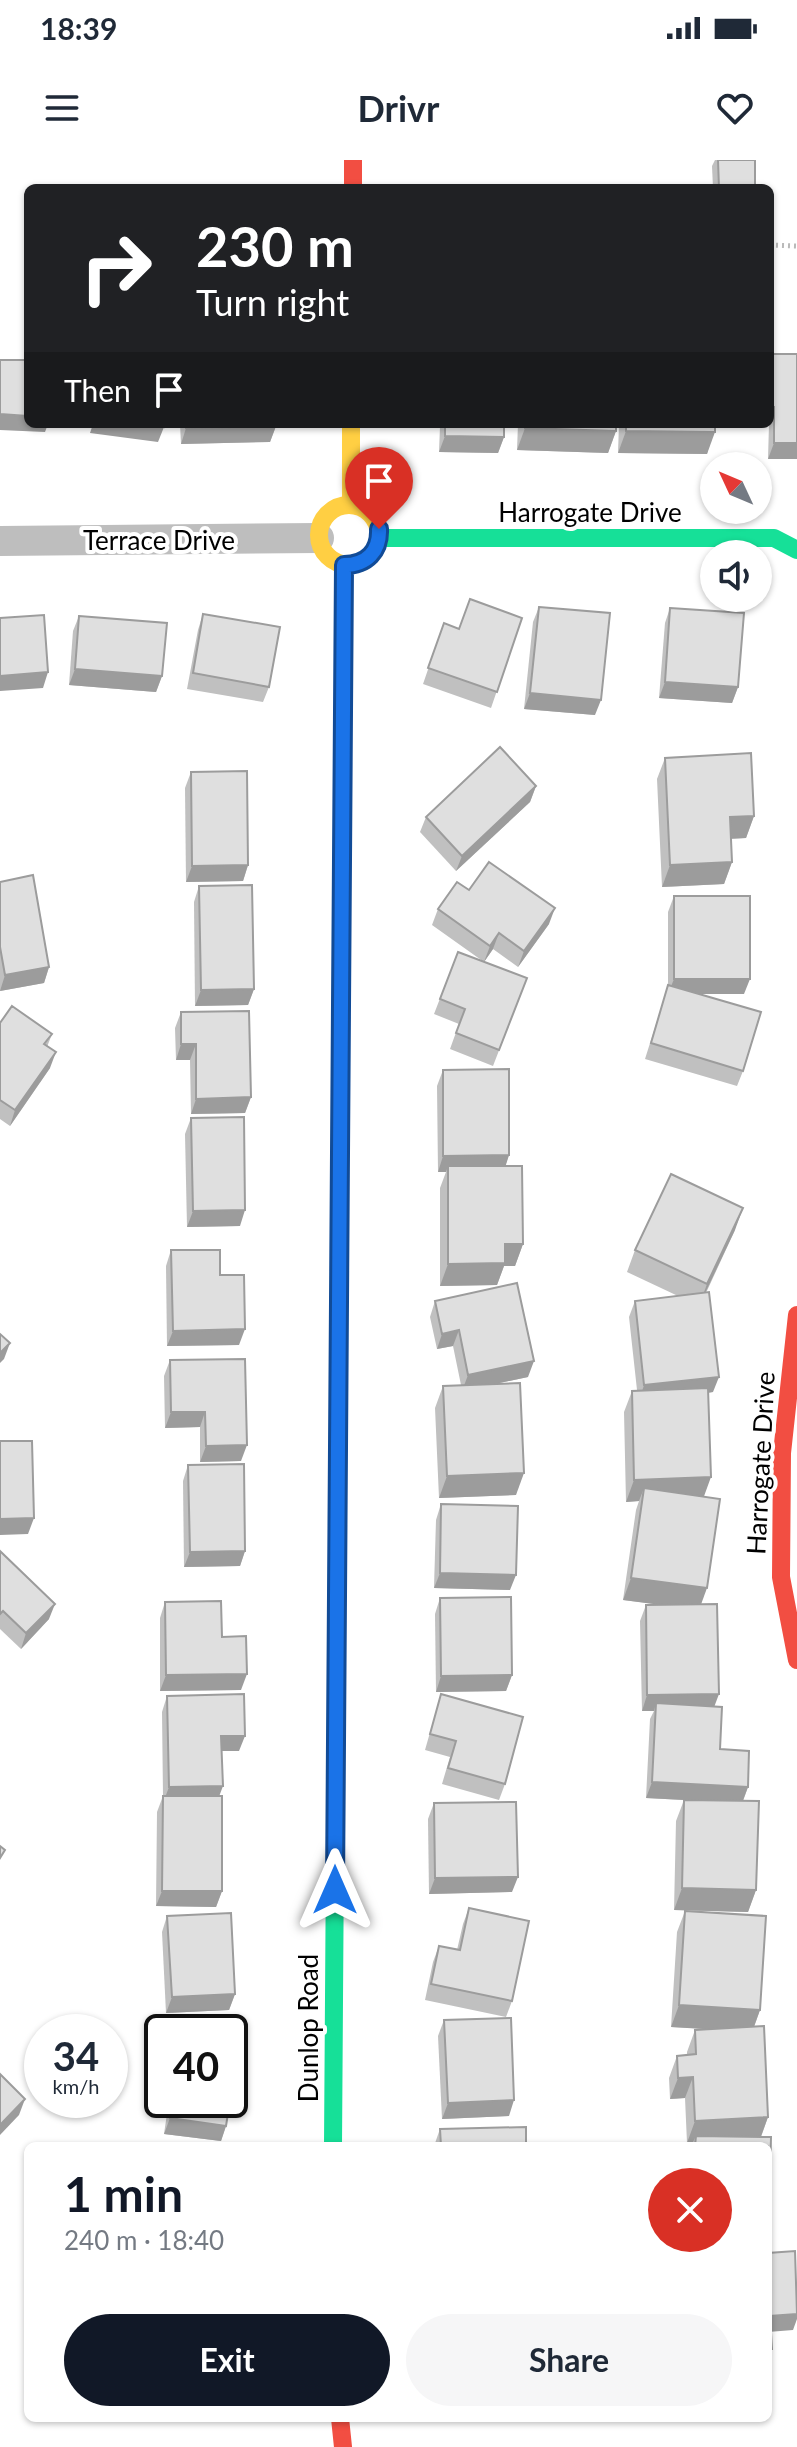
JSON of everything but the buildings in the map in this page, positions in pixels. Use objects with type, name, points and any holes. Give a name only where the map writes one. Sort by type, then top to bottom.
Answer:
[{"type":"street","points":[[353,160],[353,184]]},
{"type":"street","points":[[351,428],[351,505]]},
{"type":"street","points":[[351,505],[369,512],[379,529],[379,538],[371,556],[364,562],[344,565],[324,554],[319,538],[323,518],[331,510],[351,505]]},
{"type":"street","name":"Terrace Drive","points":[[0,541],[319,538]]},
{"type":"street","name":"Harrogate Drive","points":[[379,538],[774,538],[797,550]]},
{"type":"street","name":"Dunlop Road","points":[[333,2142],[344,565]]},
{"type":"street","name":"Harrogate Drive","points":[[797,1315],[782,1453],[781,1561],[781,1577],[797,1660]]},
{"type":"street","points":[[340,2422],[343,2447]]},
{"type":"path","points":[[774,245],[797,246]]},
{"type":"traffic: fast","points":[[379,538],[774,538],[797,550]]},
{"type":"traffic: fast","points":[[341,966],[344,565]]},
{"type":"traffic: fast","points":[[333,2142],[337,1561]]},
{"type":"traffic: slow","points":[[351,428],[351,505]]},
{"type":"traffic: slow","points":[[349,505],[361,507],[370,514],[377,523],[379,535],[377,547],[370,556],[361,563],[349,565],[337,563],[328,556],[321,547],[319,535],[321,523],[328,514],[337,507],[349,505]]},
{"type":"traffic: slow","points":[[337,1561],[341,966]]},
{"type":"traffic: jam","points":[[353,160],[353,184]]},
{"type":"traffic: jam","points":[[797,1315],[782,1453],[781,1577],[797,1660]]},
{"type":"traffic: jam","points":[[340,2422],[343,2447]]},
{"type":"route","points":[[335,1890],[344,565],[364,562],[371,556],[377,548],[379,529]]}]
